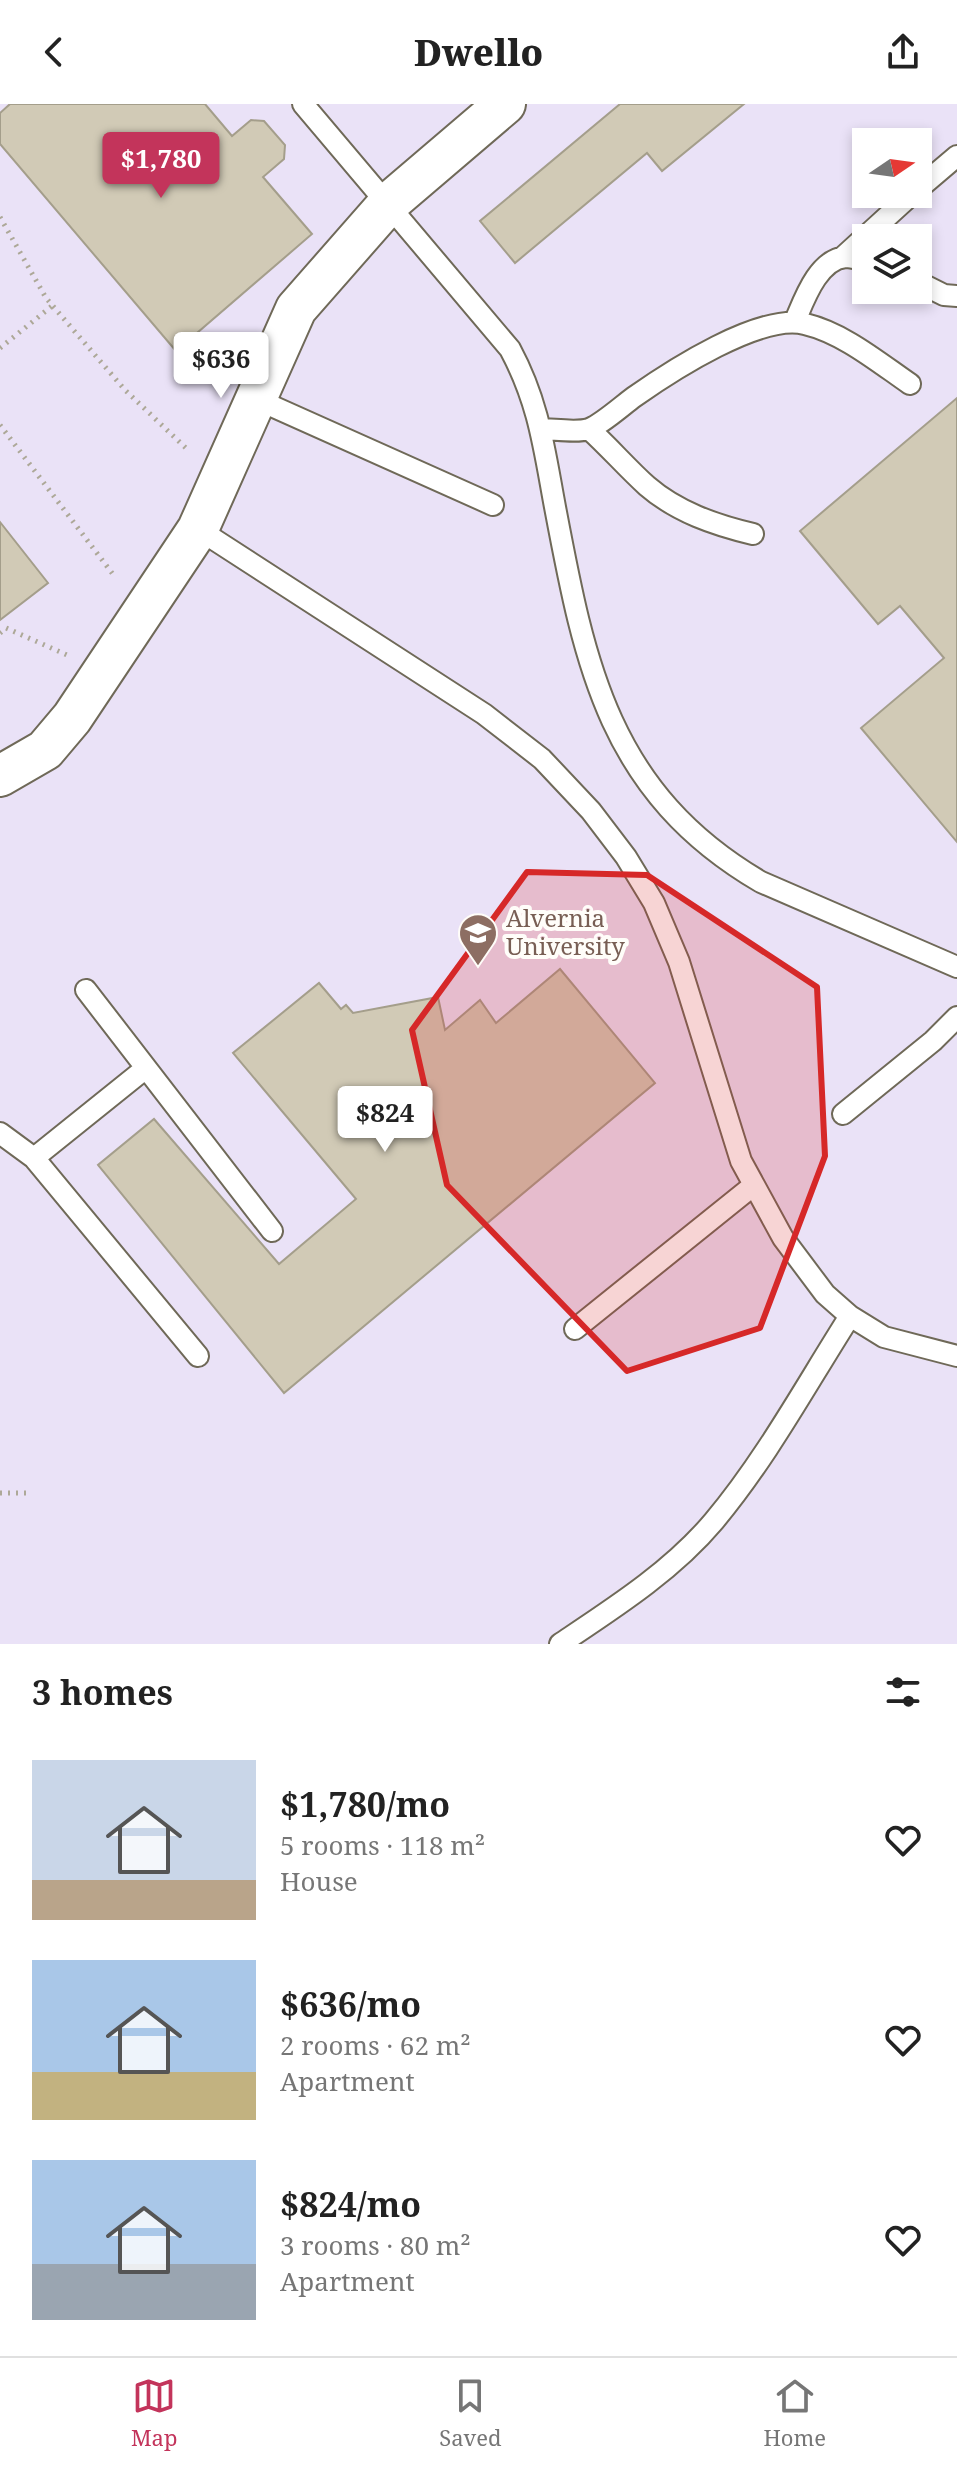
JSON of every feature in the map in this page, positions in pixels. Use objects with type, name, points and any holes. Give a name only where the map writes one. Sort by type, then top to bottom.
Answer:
[{"type":"street","points":[[0,776],[45,750],[72,718],[198,529],[296,309],[389,203],[505,104]]},
{"type":"lane","points":[[303,104],[510,349],[533,396],[572,597],[588,662],[608,714],[637,768],[672,812],[733,866],[761,882],[957,967]]},
{"type":"lane","points":[[932,177],[957,156]]},
{"type":"lane","points":[[795,321],[809,286],[823,270],[843,257],[897,208]]},
{"type":"lane","points":[[843,257],[852,259]]},
{"type":"lane","points":[[932,289],[944,295],[957,296]]},
{"type":"lane","points":[[540,429],[589,429],[649,387],[741,334],[795,321],[836,337],[910,384]]},
{"type":"lane","points":[[256,399],[493,505]]},
{"type":"lane","points":[[589,429],[646,486],[672,504],[699,518],[753,534]]},
{"type":"lane","points":[[198,529],[484,714],[542,759],[591,811],[626,857],[654,903],[679,962],[741,1161],[791,1249],[825,1294],[850,1316],[884,1337],[957,1356]]},
{"type":"lane","points":[[86,990],[272,1231]]},
{"type":"lane","points":[[843,1114],[933,1041],[957,1017]]},
{"type":"lane","points":[[34,1158],[146,1068]]},
{"type":"lane","points":[[0,1133],[34,1158],[198,1356]]},
{"type":"lane","points":[[575,1329],[754,1185]]},
{"type":"lane","points":[[560,1644],[667,1567],[713,1523],[756,1464],[850,1316]]},
{"type":"path","points":[[0,217],[52,306],[125,390],[221,479]]},
{"type":"path","points":[[0,348],[52,306]]},
{"type":"path","points":[[0,425],[143,614]]},
{"type":"path","points":[[0,633],[6,628],[105,671]]},
{"type":"path","points":[[0,1493],[32,1493]]},
{"type":"highlighted area","points":[[527,872],[647,875],[817,987],[825,1156],[760,1328],[627,1371],[447,1185],[412,1030]]},
{"type":"shaded area","name":"Alvernia University","points":[[0,104],[957,104],[957,1644],[0,1644]]},
{"type":"building","points":[[10,104],[205,104],[232,136],[251,120],[264,121],[285,145],[284,159],[263,177],[312,234],[176,351],[0,144],[0,113]]},
{"type":"building","points":[[620,104],[744,104],[662,171],[647,153],[515,263],[480,221]]},
{"type":"building","points":[[957,398],[957,842],[861,728],[944,658],[900,606],[878,624],[800,531]]},
{"type":"building","points":[[0,522],[48,583],[0,620]]},
{"type":"building","points":[[560,969],[655,1083],[284,1393],[98,1165],[154,1119],[279,1264],[356,1199],[233,1053],[319,983],[341,1009],[346,1005],[353,1013],[438,997],[445,1030],[480,1000],[496,1023]]},
{"type":"place","name":"Alvernia University","points":[[478,967]]}]
